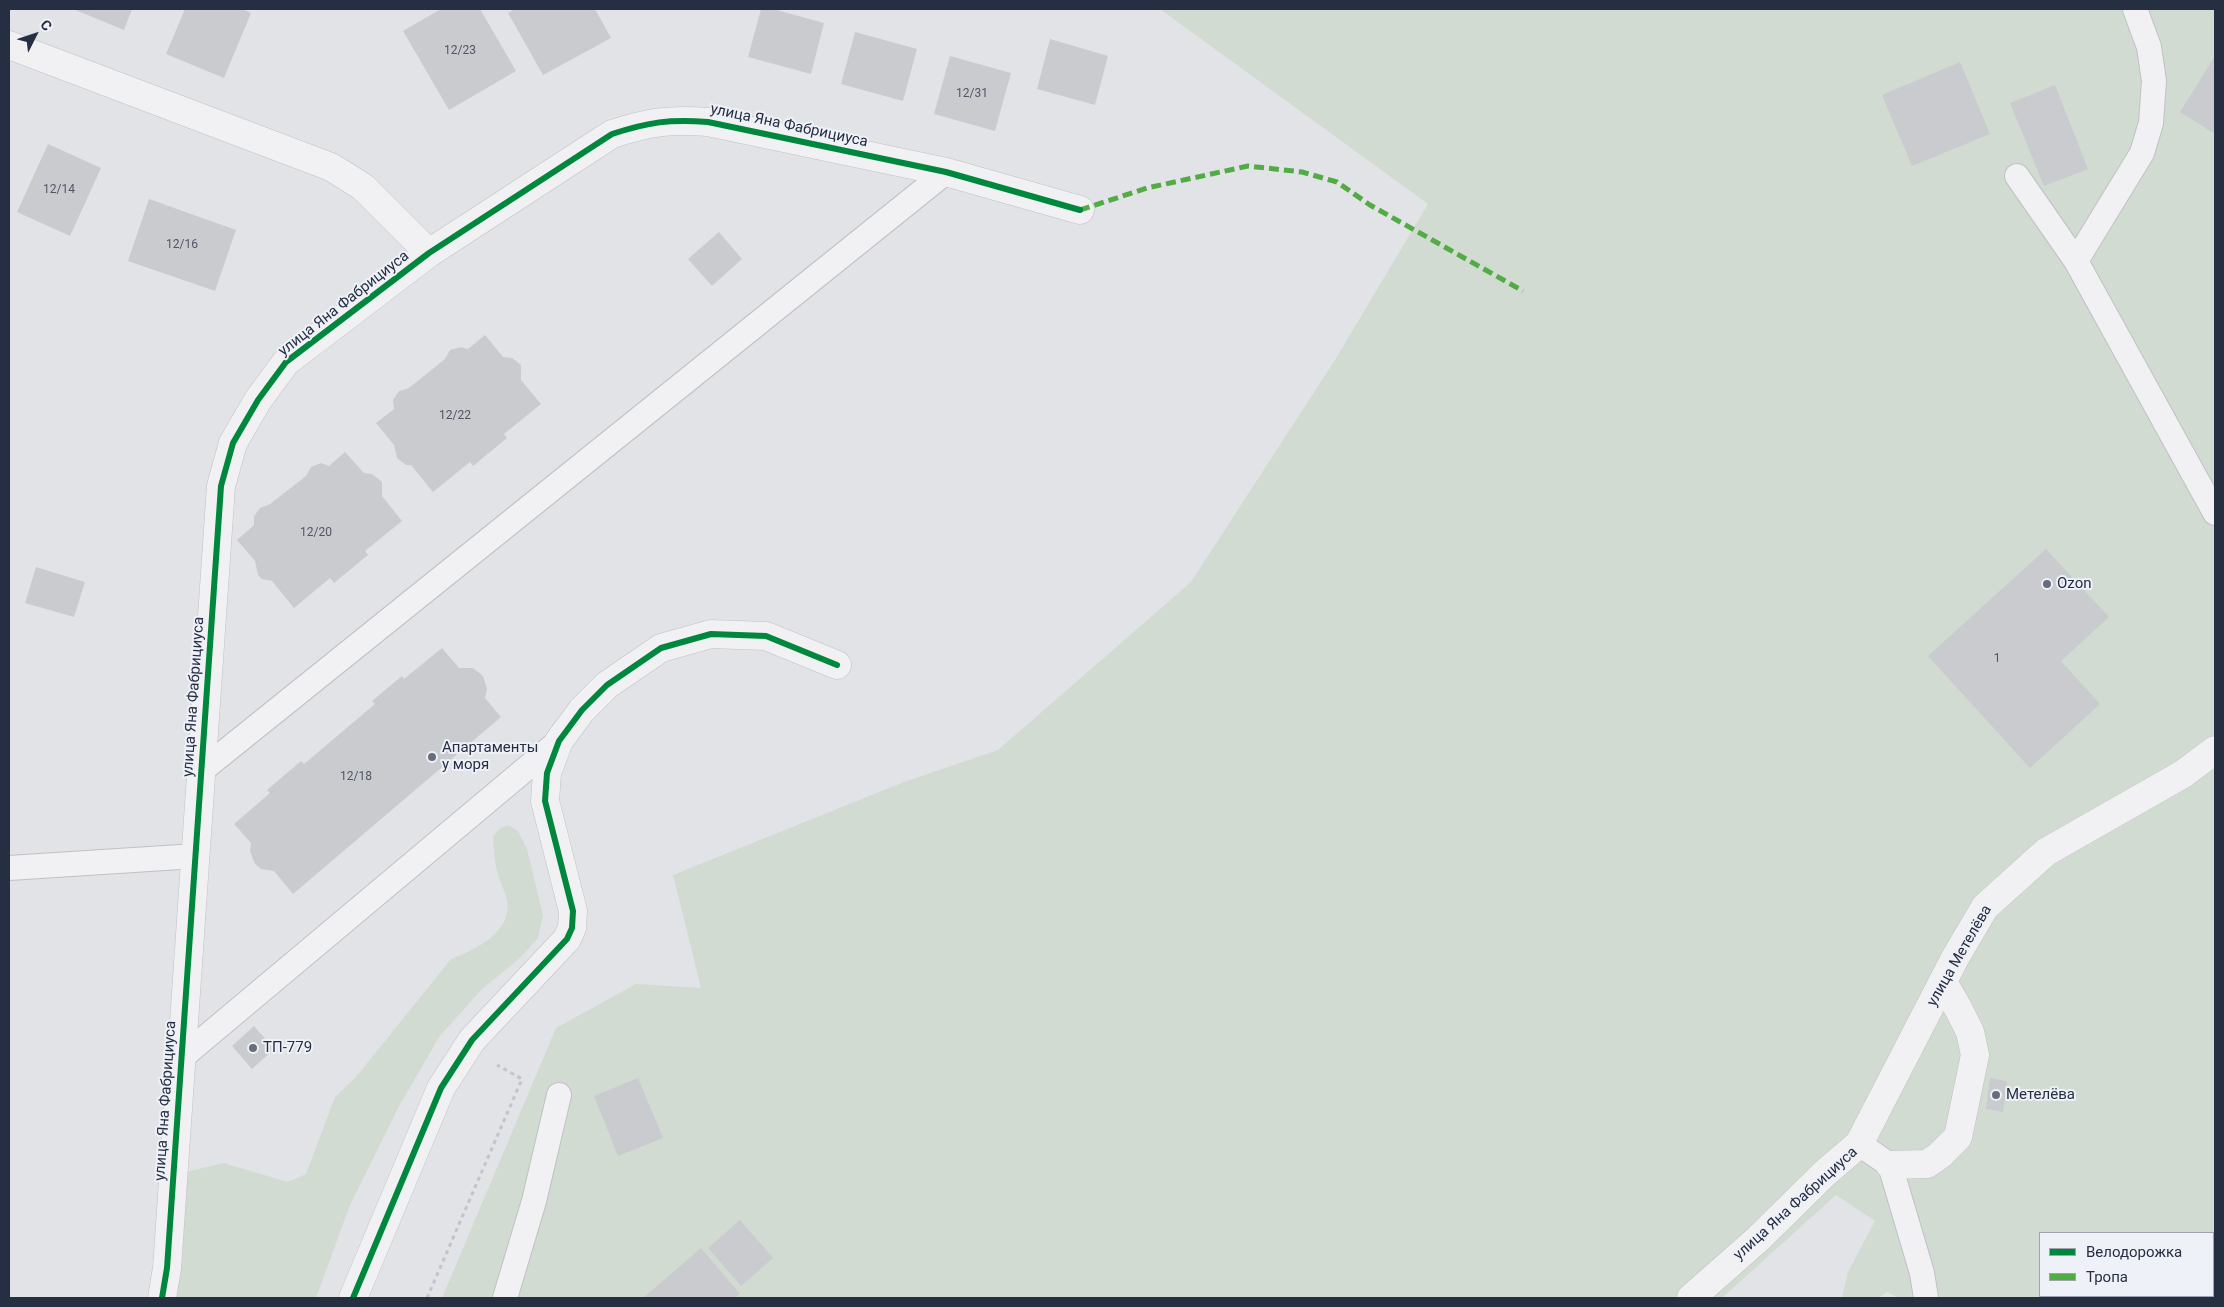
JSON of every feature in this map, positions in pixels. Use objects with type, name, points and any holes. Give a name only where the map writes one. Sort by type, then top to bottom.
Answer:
[{"type":"street","name":"улица Яна Фабрициуса","points":[[9,45],[331,167],[363,186],[429,253]]},
{"type":"street","name":"улица Яна Фабрициуса","points":[[162,1298],[167,1268],[221,486],[233,443],[258,400],[286,362],[429,253],[612,134],[644,124],[678,120],[708,122],[946,172],[1080,210]]},
{"type":"street","points":[[353,1298],[441,1088],[472,1040],[567,939],[572,928],[572,912],[546,801],[547,773],[559,741],[582,710],[606,685],[662,648],[711,634],[766,636],[837,665]]},
{"type":"street","name":"улица Метелёва","points":[[1859,1144],[1943,982],[1985,907],[2046,852],[2183,774],[2215,750]]},
{"type":"street","points":[[1890,1165],[1927,1164],[1940,1155],[1958,1137],[1975,1055],[1970,1032],[1943,982]]},
{"type":"street","name":"улица Яна Фабрициуса","points":[[1691,1298],[1758,1239],[1859,1144]]},
{"type":"lane","points":[[2076,261],[2142,153],[2151,122],[2154,81],[2149,47],[2135,9]]},
{"type":"lane","points":[[201,771],[946,172]]},
{"type":"lane","points":[[2017,176],[2076,261],[2215,513]]},
{"type":"lane","points":[[182,1058],[559,741]]},
{"type":"lane","points":[[9,868],[196,856]]},
{"type":"lane","points":[[505,1298],[534,1201],[559,1095]]},
{"type":"lane","name":"улица Яна Фабрициуса","points":[[1859,1144],[1890,1165]]},
{"type":"lane","points":[[1890,1165],[1922,1273],[1926,1298]]},
{"type":"path","points":[[427,1298],[522,1079],[492,1062]]},
{"type":"shaded area","points":[[1160,9],[2215,9],[2215,1298],[1899,1298],[1887,1292],[1878,1298],[1842,1298],[1848,1272],[1875,1221],[1836,1195],[1722,1298],[442,1298],[556,1028],[636,984],[701,988],[673,875],[904,782],[998,750],[1191,582],[1335,360],[1428,204]]},
{"type":"shaded area","points":[[508,825],[518,831],[527,849],[543,915],[538,938],[520,958],[482,989],[439,1037],[398,1108],[350,1205],[316,1298],[168,1298],[179,1174],[223,1163],[288,1182],[306,1174],[335,1097],[356,1077],[451,959],[481,945],[498,930],[504,921],[507,911],[507,900],[497,869],[493,836],[500,828]]},
{"type":"building","points":[[73,9],[132,9],[124,30]]},
{"type":"building","points":[[185,9],[242,9],[251,13],[224,78],[166,54]]},
{"type":"building","points":[[441,9],[480,9],[516,71],[449,110],[403,31]]},
{"type":"building","points":[[515,9],[595,9],[611,38],[543,75],[508,13]]},
{"type":"building","points":[[761,9],[773,9],[824,23],[811,74],[748,57]]},
{"type":"building","points":[[855,32],[917,49],[903,101],[841,84]]},
{"type":"building","points":[[1050,39],[1108,56],[1095,105],[1037,89]]},
{"type":"building","points":[[950,56],[1011,73],[995,131],[934,114]]},
{"type":"building","points":[[2215,56],[2215,134],[2180,112]]},
{"type":"building","points":[[1960,62],[1990,134],[1912,166],[1882,95]]},
{"type":"building","points":[[2055,85],[2088,169],[2044,186],[2010,103]]},
{"type":"building","points":[[48,144],[101,168],[70,236],[17,212]]},
{"type":"building","points":[[149,199],[236,230],[215,291],[128,261]]},
{"type":"building","points":[[719,232],[742,259],[712,286],[688,259]]},
{"type":"building","points":[[485,335],[503,357],[512,358],[521,365],[521,380],[541,404],[504,434],[507,438],[473,466],[470,462],[433,492],[411,465],[406,465],[397,458],[394,445],[376,423],[394,409],[393,400],[399,391],[409,388],[445,359],[450,350],[461,347],[468,349]]},
{"type":"building","points":[[345,452],[364,473],[372,474],[382,482],[382,496],[402,521],[365,551],[368,555],[334,583],[330,578],[294,608],[272,581],[262,579],[258,575],[255,561],[237,540],[254,525],[254,516],[260,508],[270,504],[306,476],[311,467],[321,463],[329,466]]},
{"type":"building","points":[[2046,549],[2109,617],[2061,661],[2100,704],[2030,768],[1928,656]]},
{"type":"building","points":[[36,567],[85,582],[74,617],[25,603]]},
{"type":"building","points":[[442,648],[459,668],[473,668],[483,676],[487,689],[485,698],[501,717],[293,894],[274,871],[261,869],[255,864],[250,851],[251,843],[234,824],[270,793],[267,790],[301,761],[304,764],[375,704],[372,701],[402,676],[404,679]]},
{"type":"building","name":"ТП-779","points":[[254,1026],[274,1049],[252,1069],[232,1046]]},
{"type":"building","points":[[638,1078],[663,1138],[618,1156],[594,1096]]},
{"type":"building","name":"Метелёва","points":[[1990,1078],[2007,1081],[2003,1112],[1986,1109]]},
{"type":"building","points":[[740,1220],[773,1258],[741,1286],[708,1248]]},
{"type":"building","points":[[701,1248],[740,1294],[735,1298],[643,1298]]},
{"type":"marked path","points":[[1080,210],[1147,188],[1248,166],[1302,172],[1337,182],[1370,205],[1523,291]]},
{"type":"cycle path","points":[[162,1298],[167,1268],[221,486],[233,443],[258,400],[286,362],[429,253],[612,134],[648,124],[670,121],[708,122],[946,172],[1080,210]]},
{"type":"cycle path","points":[[353,1298],[441,1088],[472,1040],[567,939],[572,928],[573,911],[545,801],[547,773],[559,741],[582,710],[607,685],[661,648],[711,634],[766,636],[837,665]]},
{"type":"place","name":"Ozon","points":[[2047,584]]},
{"type":"place","name":"Апартаменты у моря","points":[[432,757]]},
{"type":"place","name":"ТП-779","points":[[253,1048]]},
{"type":"place","name":"Метелёва","points":[[1996,1095]]}]
